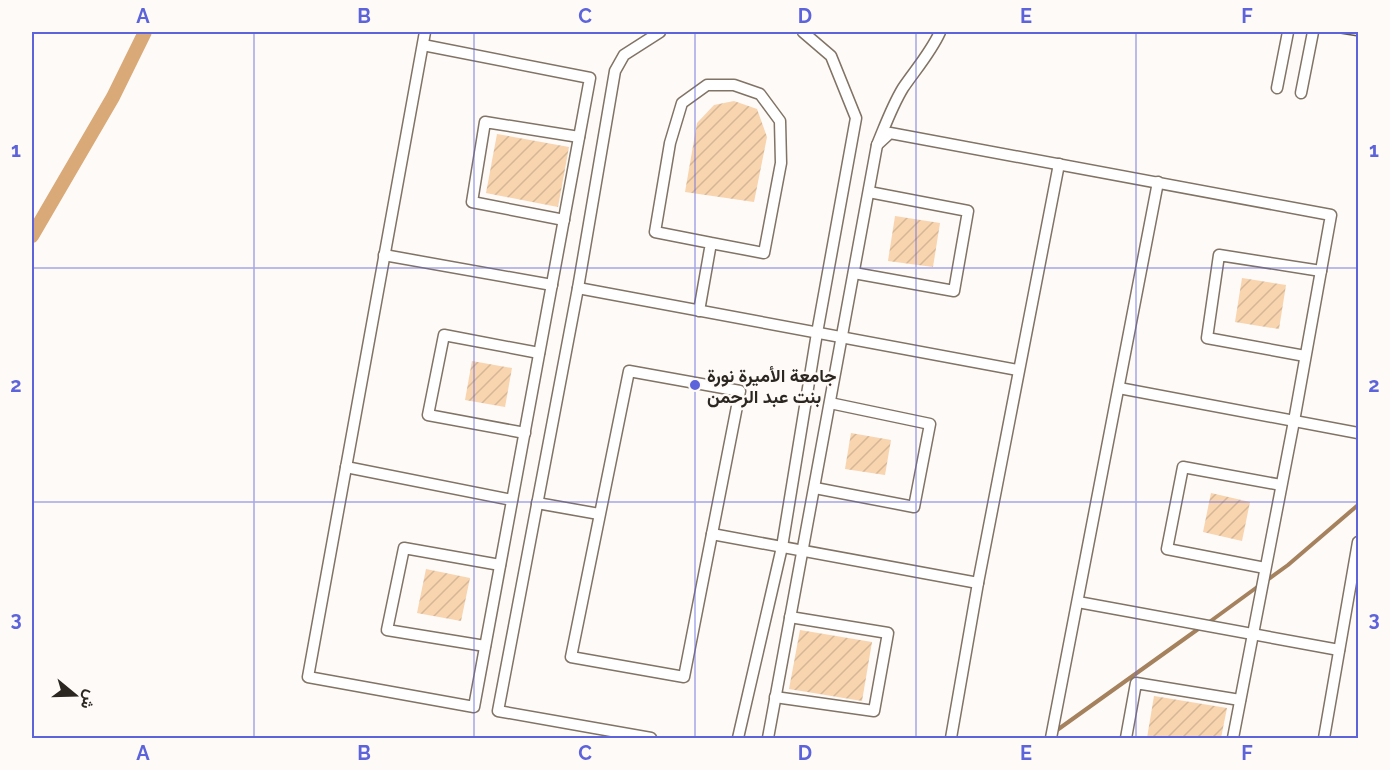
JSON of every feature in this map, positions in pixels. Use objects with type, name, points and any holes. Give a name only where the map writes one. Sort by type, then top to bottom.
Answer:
[{"type":"street","points":[[423,45],[590,78],[474,707],[308,677],[425,32]]},
{"type":"street","points":[[651,738],[498,711],[578,288],[615,71],[624,55],[660,32]]},
{"type":"street","points":[[738,738],[782,547],[856,118],[831,56],[803,32]]},
{"type":"street","points":[[768,738],[877,145],[889,114],[902,90],[928,54],[940,32]]},
{"type":"street","points":[[1277,88],[1288,32]]},
{"type":"street","points":[[1301,93],[1314,32]]},
{"type":"street","points":[[734,85],[760,94],[780,121],[780,163],[764,253],[711,243],[655,232],[670,143],[682,103],[707,86],[734,85]]},
{"type":"street","points":[[564,220],[472,202],[485,122],[579,137]]},
{"type":"street","points":[[877,145],[890,133],[1330,215],[1294,421],[1233,738]]},
{"type":"street","points":[[951,738],[1018,370],[1059,164]]},
{"type":"street","points":[[1051,738],[1158,182]]},
{"type":"street","points":[[854,273],[954,291],[968,211],[869,192]]},
{"type":"street","points":[[699,311],[711,243]]},
{"type":"street","points":[[384,255],[552,285]]},
{"type":"street","points":[[1305,357],[1207,338],[1219,255],[1320,271]]},
{"type":"street","points":[[578,288],[1018,370]]},
{"type":"street","points":[[525,433],[428,415],[444,335],[539,353]]},
{"type":"street","points":[[629,371],[740,391],[684,677],[571,657],[599,514],[629,371]]},
{"type":"street","points":[[1119,388],[1359,433]]},
{"type":"street","points":[[814,488],[914,507],[930,424],[830,403]]},
{"type":"street","points":[[346,467],[512,500]]},
{"type":"street","points":[[1265,568],[1167,549],[1183,467],[1281,485]]},
{"type":"street","points":[[537,503],[599,514]]},
{"type":"street","points":[[712,534],[978,583]]},
{"type":"street","points":[[1324,738],[1359,542]]},
{"type":"street","points":[[485,646],[387,630],[404,548],[500,565]]},
{"type":"street","points":[[1078,602],[1339,650]]},
{"type":"street","points":[[775,697],[874,711],[888,633],[790,617]]},
{"type":"street","points":[[1126,738],[1136,683],[1240,700]]},
{"type":"shaded area","points":[[734,101],[757,109],[767,137],[754,202],[685,192],[697,123],[714,105]]},
{"type":"shaded area","points":[[497,134],[569,147],[558,207],[486,193]]},
{"type":"shaded area","points":[[895,216],[940,223],[933,267],[888,261]]},
{"type":"shaded area","points":[[1242,278],[1286,285],[1279,329],[1235,322]]},
{"type":"shaded area","points":[[472,361],[512,368],[505,407],[465,400]]},
{"type":"shaded area","points":[[851,433],[891,440],[885,475],[845,469]]},
{"type":"shaded area","points":[[1211,493],[1250,502],[1242,541],[1203,532]]},
{"type":"shaded area","points":[[426,569],[470,578],[461,621],[417,613]]},
{"type":"shaded area","points":[[800,630],[872,642],[862,701],[789,689]]},
{"type":"shaded area","points":[[1154,696],[1227,708],[1221,738],[1147,738]]},
{"type":"waterway","points":[[32,236],[113,97],[145,32]]},
{"type":"waterway","points":[[1266,581],[1358,505]]},
{"type":"waterway","points":[[1208,623],[1260,585]]},
{"type":"waterway","points":[[1046,738],[1201,627]]},
{"type":"tram line","points":[[1333,32],[1358,36]]},
{"type":"place","name":"جامعة الأميرة نورة بنت عبد الرحمن","points":[[695,385]]}]
